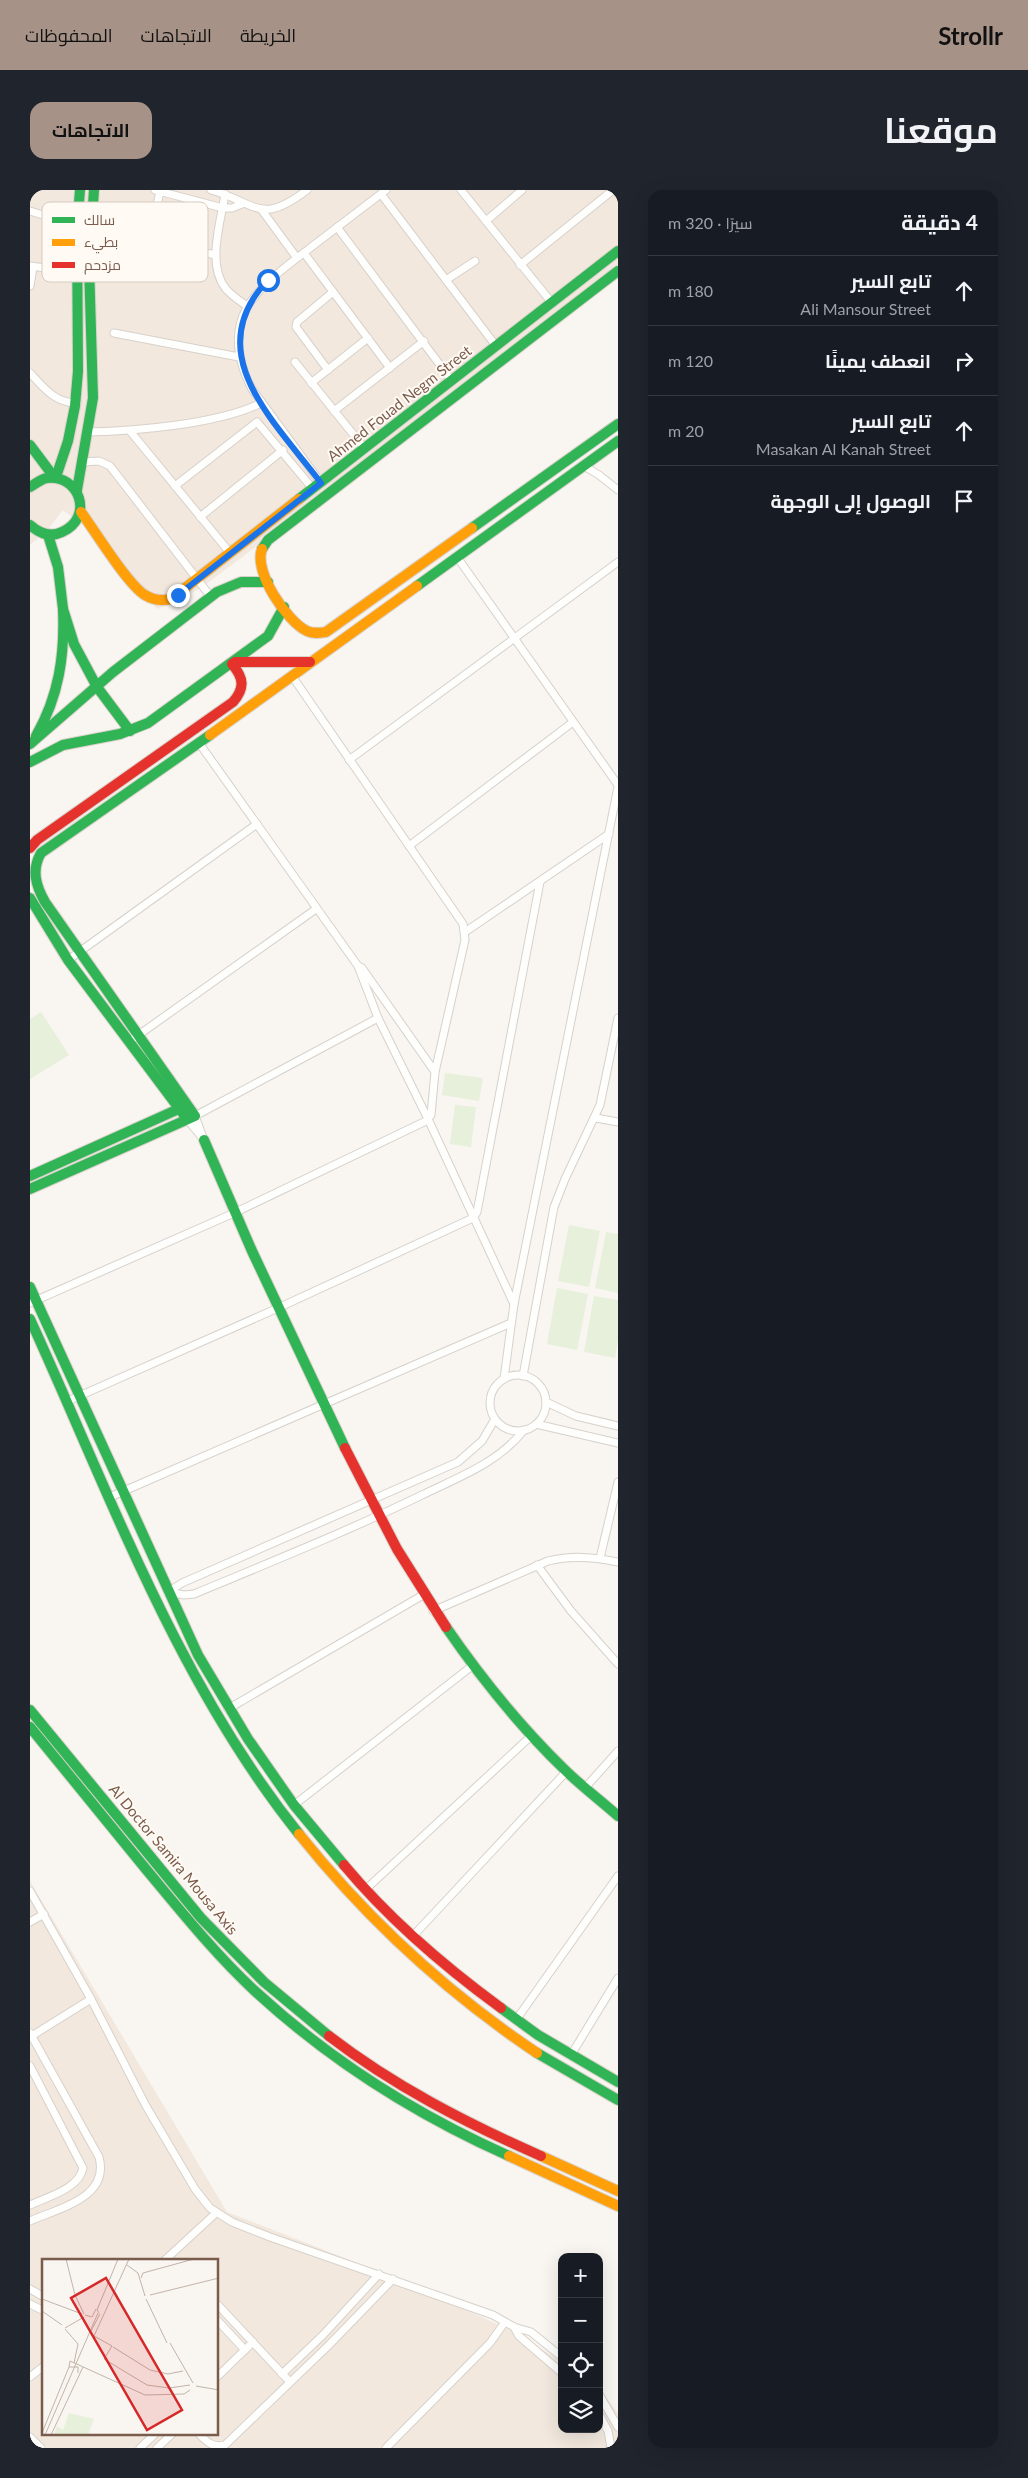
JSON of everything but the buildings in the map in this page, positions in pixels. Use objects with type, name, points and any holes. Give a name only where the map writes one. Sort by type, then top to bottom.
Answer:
[{"type":"street","points":[[211,190],[261,210],[285,206],[307,190]]},
{"type":"street","points":[[461,190],[552,303]]},
{"type":"street","points":[[486,221],[522,190]]},
{"type":"street","points":[[520,264],[613,190]]},
{"type":"street","points":[[157,191],[200,202]]},
{"type":"street","points":[[317,486],[261,404],[244,373],[239,357],[239,333],[247,306],[268,280],[384,192],[446,280],[496,346]]},
{"type":"street","points":[[225,194],[216,255],[217,272],[225,288],[247,306]]},
{"type":"street","points":[[208,204],[232,208],[242,204]]},
{"type":"street","points":[[261,210],[297,258]]},
{"type":"street","points":[[337,227],[452,381]]},
{"type":"street","name":"Ahmed Fouad Negm Street","points":[[81,512],[137,589],[149,598],[164,601],[172,599],[618,251]]},
{"type":"street","points":[[208,253],[216,255]]},
{"type":"street","points":[[304,253],[390,368]]},
{"type":"street","points":[[446,280],[475,261]]},
{"type":"street","points":[[30,286],[31,267]]},
{"type":"street","name":"Ahmed Fouad Negm Street","points":[[618,271],[268,540],[261,550],[259,562],[268,582],[284,607],[305,630],[315,634],[330,630],[618,424]]},
{"type":"street","points":[[55,477],[67,450],[77,403],[80,370],[77,282]]},
{"type":"street","points":[[76,490],[88,432],[93,385],[90,282]]},
{"type":"street","points":[[328,370],[296,327],[297,322],[333,292]]},
{"type":"street","points":[[114,333],[239,357]]},
{"type":"street","points":[[312,383],[368,338]]},
{"type":"street","points":[[334,411],[424,341]]},
{"type":"street","points":[[295,362],[364,449]]},
{"type":"street","points":[[30,373],[52,396],[63,402],[77,403]]},
{"type":"street","points":[[88,432],[130,430],[224,416],[261,404]]},
{"type":"street","points":[[175,486],[256,422],[260,423],[317,486]]},
{"type":"street","points":[[130,430],[231,554]]},
{"type":"street","points":[[618,441],[292,676],[45,849],[32,869],[42,897],[189,1105],[191,1118],[204,1140],[234,1213],[323,1404],[370,1501],[423,1595],[472,1666],[530,1736],[584,1789],[618,1816]]},
{"type":"street","points":[[30,445],[55,477],[68,482],[76,490],[81,501],[81,512],[72,528],[60,534],[30,534]]},
{"type":"street","points":[[200,517],[283,450]]},
{"type":"street","points":[[82,462],[99,461],[110,466],[211,597]]},
{"type":"street","points":[[584,466],[599,474],[618,490]]},
{"type":"street","points":[[30,487],[40,480],[55,477]]},
{"type":"street","points":[[30,525],[45,534],[58,567],[63,609],[64,650],[58,688],[47,716],[31,743]]},
{"type":"street","points":[[457,557],[618,786],[510,1323],[504,1379],[492,1394],[490,1407],[495,1419],[511,1430],[524,1430]]},
{"type":"street","points":[[349,760],[618,562]]},
{"type":"street","points":[[31,743],[97,687],[211,597],[238,582],[253,580],[268,582]]},
{"type":"street","points":[[30,762],[63,745],[130,731],[148,723],[234,663],[272,631],[284,607]]},
{"type":"street","points":[[63,609],[74,644],[97,687],[130,731]]},
{"type":"street","points":[[234,663],[310,662]]},
{"type":"street","points":[[30,848],[38,840],[233,702],[242,691],[244,682],[234,663]]},
{"type":"street","points":[[33,1302],[234,1213],[428,1119],[431,1115],[435,1072],[465,932],[460,918],[292,676]]},
{"type":"street","points":[[409,846],[573,722]]},
{"type":"street","points":[[199,742],[358,966],[378,1018],[428,1119],[514,1304]]},
{"type":"street","points":[[68,960],[257,824]]},
{"type":"street","points":[[465,932],[609,834]]},
{"type":"street","points":[[68,1401],[278,1308],[473,1218],[477,1212],[540,882]]},
{"type":"street","points":[[30,898],[68,960],[130,1041],[179,1110],[191,1118]]},
{"type":"street","points":[[130,1041],[316,909]]},
{"type":"street","points":[[358,966],[362,968],[435,1072]]},
{"type":"street","points":[[30,1189],[191,1118],[378,1018]]},
{"type":"street","points":[[523,1376],[554,1207],[564,1179],[596,1118],[604,1089],[618,1018]]},
{"type":"street","points":[[30,1176],[189,1105]]},
{"type":"street","points":[[596,1118],[618,1122]]},
{"type":"street","points":[[30,1287],[33,1302],[81,1396],[198,1655],[228,1709],[294,1805],[365,1890],[464,1981],[516,2020],[618,2082]]},
{"type":"street","points":[[30,1319],[156,1598],[187,1661],[237,1746],[304,1842],[375,1920],[454,1993],[529,2048],[618,2100]]},
{"type":"street","points":[[110,1497],[510,1323]]},
{"type":"street","points":[[168,1592],[194,1594],[379,1516],[490,1462],[507,1449],[524,1430],[536,1424],[544,1412],[546,1402],[538,1384],[523,1376],[504,1379]]},
{"type":"street","points":[[546,1402],[576,1416],[618,1426]]},
{"type":"street","points":[[156,1598],[182,1583],[462,1459],[482,1441],[495,1419]]},
{"type":"street","points":[[536,1424],[618,1443]]},
{"type":"street","points":[[600,1558],[618,1482]]},
{"type":"street","points":[[434,1612],[537,1565],[566,1557],[600,1558],[618,1562]]},
{"type":"street","points":[[537,1565],[571,1611],[618,1664]]},
{"type":"street","points":[[228,1709],[423,1595]]},
{"type":"street","points":[[187,1661],[198,1655]]},
{"type":"street","points":[[294,1805],[472,1666]]},
{"type":"street","name":"Al Doctor Samira Mousa Axis","points":[[30,1710],[200,1918],[264,1982],[294,2008],[358,2058],[433,2105],[478,2128],[618,2191]]},
{"type":"street","name":"Al Doctor Samira Mousa Axis","points":[[30,1727],[192,1926],[255,1991],[286,2018],[350,2068],[395,2097],[471,2139],[618,2206]]},
{"type":"street","points":[[365,1890],[530,1736]]},
{"type":"street","points":[[584,1789],[618,1751]]},
{"type":"street","points":[[414,1936],[566,1772]]},
{"type":"street","points":[[516,2020],[618,1876]]},
{"type":"street","points":[[30,1891],[91,1999],[146,2106],[195,2189],[216,2213],[232,2222],[270,2237],[493,2315],[514,2327],[531,2332],[558,2354]]},
{"type":"street","points":[[30,1922],[44,1914]]},
{"type":"street","points":[[570,2054],[618,1978]]},
{"type":"street","points":[[454,1993],[464,1981]]},
{"type":"street","points":[[30,2221],[80,2199],[95,2187],[102,2174],[99,2157],[31,2035],[91,1999]]},
{"type":"street","points":[[30,2066],[83,2168],[81,2176],[75,2183],[30,2204]]},
{"type":"street","points":[[174,2258],[216,2213]]},
{"type":"street","points":[[282,2374],[323,2335],[379,2274]]},
{"type":"street","points":[[201,2436],[211,2446],[220,2447],[225,2445],[331,2343],[393,2279]]},
{"type":"street","points":[[30,2289],[42,2295]]},
{"type":"street","points":[[30,2304],[42,2310]]},
{"type":"street","points":[[219,2305],[290,2382]]},
{"type":"street","points":[[219,2322],[245,2350]]},
{"type":"street","points":[[386,2448],[490,2343],[505,2322]]},
{"type":"street","points":[[514,2327],[519,2336],[558,2370]]},
{"type":"street","points":[[323,2335],[331,2343]]},
{"type":"street","points":[[219,2375],[253,2342]]},
{"type":"street","points":[[30,2377],[42,2368]]},
{"type":"street","points":[[603,2401],[618,2427]]},
{"type":"street","points":[[603,2422],[608,2431],[611,2448]]},
{"type":"street","points":[[140,2448],[153,2436]]},
{"type":"street","points":[[157,2448],[170,2436]]},
{"type":"street","points":[[30,2437],[41,2448]]},
{"type":"shaded area","points":[[30,190],[618,190],[618,265],[408,432],[201,588],[157,609],[103,541],[63,510],[46,532],[30,545]]},
{"type":"shaded area","points":[[30,1881],[227,2212],[388,2275],[513,2331],[558,2359],[558,2433],[603,2433],[603,2394],[618,2413],[618,2448],[30,2448]]},
{"type":"green space","points":[[41,1012],[69,1055],[30,1079],[30,1019]]},
{"type":"green space","points":[[445,1073],[483,1078],[479,1101],[442,1095]]},
{"type":"green space","points":[[455,1105],[476,1107],[471,1147],[450,1144]]},
{"type":"green space","points":[[569,1225],[600,1231],[589,1287],[558,1281]]},
{"type":"green space","points":[[606,1232],[618,1234],[618,1293],[595,1288]]},
{"type":"green space","points":[[557,1288],[588,1294],[577,1350],[547,1344]]},
{"type":"green space","points":[[594,1296],[618,1300],[618,1339],[615,1358],[584,1352]]},
{"type":"traffic: fast","points":[[79,202],[80,190]]},
{"type":"traffic: fast","points":[[93,202],[94,190]]},
{"type":"traffic: fast","points":[[299,499],[618,251]]},
{"type":"traffic: fast","points":[[262,549],[268,540],[618,271]]},
{"type":"traffic: fast","points":[[56,477],[68,441],[75,406],[78,371],[77,282]]},
{"type":"traffic: fast","points":[[77,490],[93,398],[90,282]]},
{"type":"traffic: fast","points":[[472,528],[618,424]]},
{"type":"traffic: fast","points":[[417,586],[618,441]]},
{"type":"traffic: fast","points":[[30,445],[54,477]]},
{"type":"traffic: fast","points":[[30,487],[40,480],[47,478],[58,479],[75,489],[80,507],[78,517],[72,525],[58,534],[45,534],[30,525]]},
{"type":"traffic: fast","points":[[48,535],[58,567],[63,609],[74,644],[97,687],[130,731]]},
{"type":"traffic: fast","points":[[30,744],[113,672],[217,592],[241,582],[268,582]]},
{"type":"traffic: fast","points":[[30,762],[63,745],[120,734],[148,723],[268,636],[284,607]]},
{"type":"traffic: fast","points":[[36,736],[50,706],[59,675],[63,643],[63,609]]},
{"type":"traffic: fast","points":[[30,1189],[195,1116],[45,902],[39,890],[35,872],[41,853],[210,735]]},
{"type":"traffic: fast","points":[[30,898],[68,960],[187,1119]]},
{"type":"traffic: fast","points":[[30,1176],[183,1107]]},
{"type":"traffic: fast","points":[[204,1140],[252,1251],[345,1448]]},
{"type":"traffic: fast","points":[[30,1287],[198,1655],[248,1739],[294,1805],[344,1865]]},
{"type":"traffic: fast","points":[[30,1319],[118,1519],[181,1650],[217,1714],[256,1775],[299,1834]]},
{"type":"traffic: fast","points":[[446,1627],[487,1683],[531,1735],[570,1774],[618,1816]]},
{"type":"traffic: fast","points":[[30,1710],[201,1918],[264,1982],[329,2036]]},
{"type":"traffic: fast","points":[[30,1727],[185,1916],[256,1992],[314,2041],[376,2084],[441,2123],[509,2156]]},
{"type":"traffic: fast","points":[[501,2008],[538,2035],[618,2082]]},
{"type":"traffic: fast","points":[[537,2053],[618,2100]]},
{"type":"traffic: slow","points":[[81,512],[121,569],[138,589],[151,598],[164,600],[171,599],[299,499]]},
{"type":"traffic: slow","points":[[262,549],[262,570],[282,607],[299,626],[309,632],[321,633],[326,632],[472,528]]},
{"type":"traffic: slow","points":[[210,735],[417,586]]},
{"type":"traffic: slow","points":[[299,1834],[352,1895],[409,1952],[471,2005],[537,2053]]},
{"type":"traffic: slow","points":[[509,2156],[618,2206]]},
{"type":"traffic: slow","points":[[541,2156],[618,2191]]},
{"type":"traffic: jam","points":[[235,662],[310,662]]},
{"type":"traffic: jam","points":[[30,848],[37,840],[233,702],[240,692],[242,683],[239,674],[232,664]]},
{"type":"traffic: jam","points":[[345,1448],[397,1549],[446,1627]]},
{"type":"traffic: jam","points":[[344,1865],[361,1885],[418,1941],[501,2008]]},
{"type":"traffic: jam","points":[[329,2036],[379,2071],[431,2102],[458,2117],[541,2156]]},
{"type":"route","points":[[178,595],[321,483],[261,404],[244,373],[239,357],[239,333],[245,311],[256,292],[268,280]]}]
